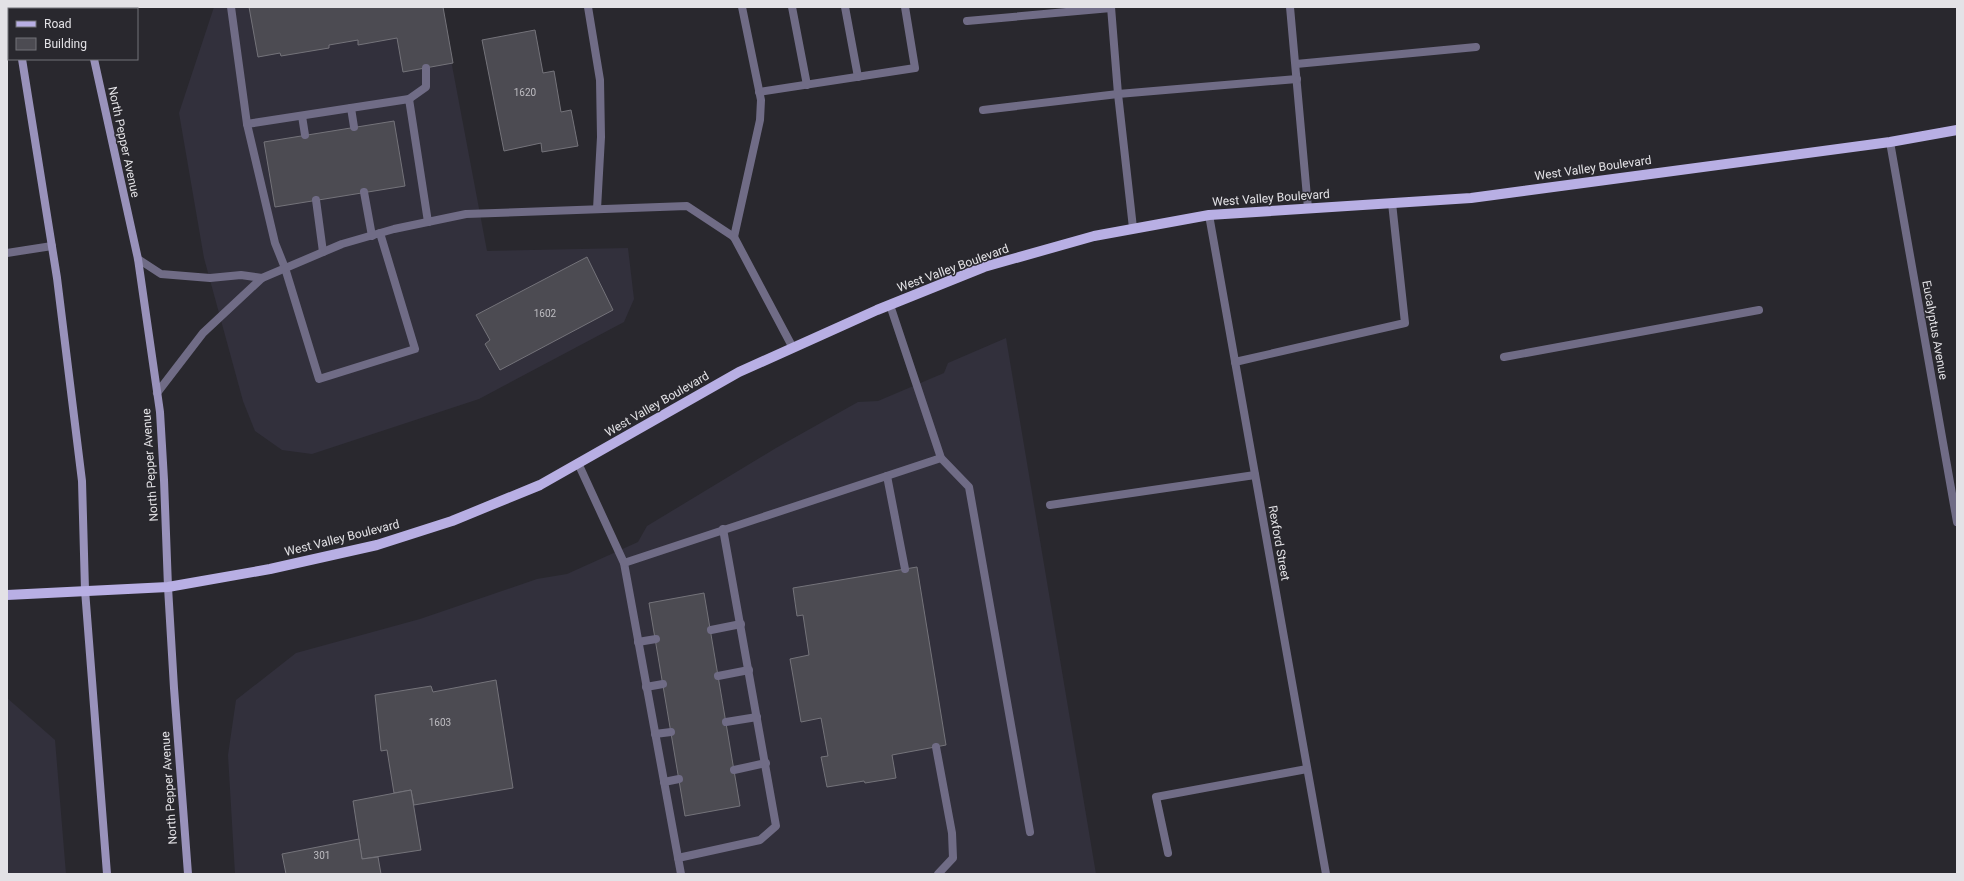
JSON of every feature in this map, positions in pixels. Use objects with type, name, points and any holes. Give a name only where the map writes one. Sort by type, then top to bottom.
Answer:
[{"type":"main road","points":[[22,60],[69,363],[82,481],[85,590],[107,874]]},
{"type":"main road","name":"North Pepper Avenue","points":[[94,60],[138,259],[157,393],[164,480],[168,587],[188,874]]},
{"type":"main road","name":"West Valley Boulevard","points":[[7,595],[168,587],[270,569],[377,545],[452,521],[533,488],[739,372],[793,348],[890,305],[984,267],[1094,236],[1209,215],[1471,198],[1890,142],[1957,130]]},
{"type":"street","points":[[231,7],[247,124],[275,243],[285,268],[319,379],[415,349],[380,233]]},
{"type":"street","points":[[588,7],[600,80],[601,137],[597,209]]},
{"type":"street","points":[[734,237],[760,120],[761,100],[742,7]]},
{"type":"street","points":[[792,7],[807,85]]},
{"type":"street","points":[[845,7],[858,77]]},
{"type":"street","points":[[759,92],[915,68],[905,7]]},
{"type":"street","points":[[967,21],[1111,7],[1118,94],[1133,228]]},
{"type":"street","points":[[1290,7],[1308,208]]},
{"type":"street","points":[[1296,64],[1476,47]]},
{"type":"street","points":[[247,124],[408,100],[426,87],[426,68]]},
{"type":"street","points":[[983,110],[1118,94],[1297,79]]},
{"type":"street","points":[[408,100],[428,222]]},
{"type":"street","points":[[351,108],[354,127]]},
{"type":"street","points":[[302,116],[305,135]]},
{"type":"street","name":"Eucalyptus Avenue","points":[[1890,142],[1957,522]]},
{"type":"street","points":[[364,192],[372,236]]},
{"type":"street","points":[[316,200],[323,252]]},
{"type":"street","points":[[1235,362],[1405,323],[1392,203]]},
{"type":"street","points":[[157,393],[204,333],[262,278],[342,244],[380,233],[466,214],[687,206],[734,237],[793,348]]},
{"type":"street","name":"Rexford Street","points":[[1209,215],[1326,874]]},
{"type":"street","points":[[7,253],[52,246]]},
{"type":"street","points":[[138,259],[161,274],[210,278],[241,275],[262,278]]},
{"type":"street","points":[[890,305],[941,458],[969,487],[1030,832]]},
{"type":"street","points":[[1504,357],[1759,310]]},
{"type":"street","points":[[624,563],[941,458]]},
{"type":"street","points":[[578,463],[624,563],[681,874]]},
{"type":"street","points":[[1050,505],[1255,475]]},
{"type":"street","points":[[887,476],[905,569]]},
{"type":"street","points":[[678,858],[760,840],[776,826],[724,530]]},
{"type":"street","points":[[710,630],[741,624]]},
{"type":"street","points":[[638,642],[656,639]]},
{"type":"street","points":[[718,676],[749,670]]},
{"type":"street","points":[[646,687],[663,684]]},
{"type":"street","points":[[726,722],[757,717]]},
{"type":"street","points":[[655,734],[671,732]]},
{"type":"street","points":[[936,747],[952,833],[953,858],[938,874]]},
{"type":"street","points":[[734,770],[766,764]]},
{"type":"street","points":[[1168,853],[1156,797],[1307,769]]},
{"type":"street","points":[[664,782],[679,779]]},
{"type":"shaded area","points":[[214,7],[441,7],[487,251],[628,248],[634,299],[624,322],[479,399],[312,454],[282,450],[255,431],[243,401],[204,258],[179,113]]},
{"type":"shaded area","points":[[1006,338],[1096,874],[235,874],[228,755],[236,700],[296,653],[420,619],[537,579],[567,574],[638,542],[647,526],[776,448],[858,402],[878,401],[944,373],[948,363]]},
{"type":"shaded area","points":[[7,698],[55,740],[66,874],[7,874]]},
{"type":"building","points":[[249,7],[443,7],[453,63],[403,72],[397,38],[358,45],[358,40],[329,45],[329,48],[281,56],[280,53],[258,57]]},
{"type":"building","points":[[535,30],[543,73],[554,71],[561,112],[571,110],[578,146],[542,152],[541,143],[504,151],[482,40]]},
{"type":"building","points":[[394,121],[405,186],[275,207],[264,142]]},
{"type":"building","points":[[587,257],[613,310],[500,370],[485,344],[490,340],[476,315]]},
{"type":"building","points":[[917,567],[946,745],[892,755],[896,778],[827,787],[821,757],[828,756],[821,718],[801,722],[790,659],[809,655],[803,615],[797,616],[793,588]]},
{"type":"building","points":[[704,593],[740,806],[685,816],[649,603]]},
{"type":"building","points":[[496,680],[513,788],[414,805],[411,790],[394,793],[387,750],[381,751],[375,695],[431,686],[433,692]]},
{"type":"building","points":[[411,790],[421,850],[362,859],[353,801]]},
{"type":"building","points":[[359,839],[362,859],[378,857],[381,874],[286,874],[282,854]]}]
